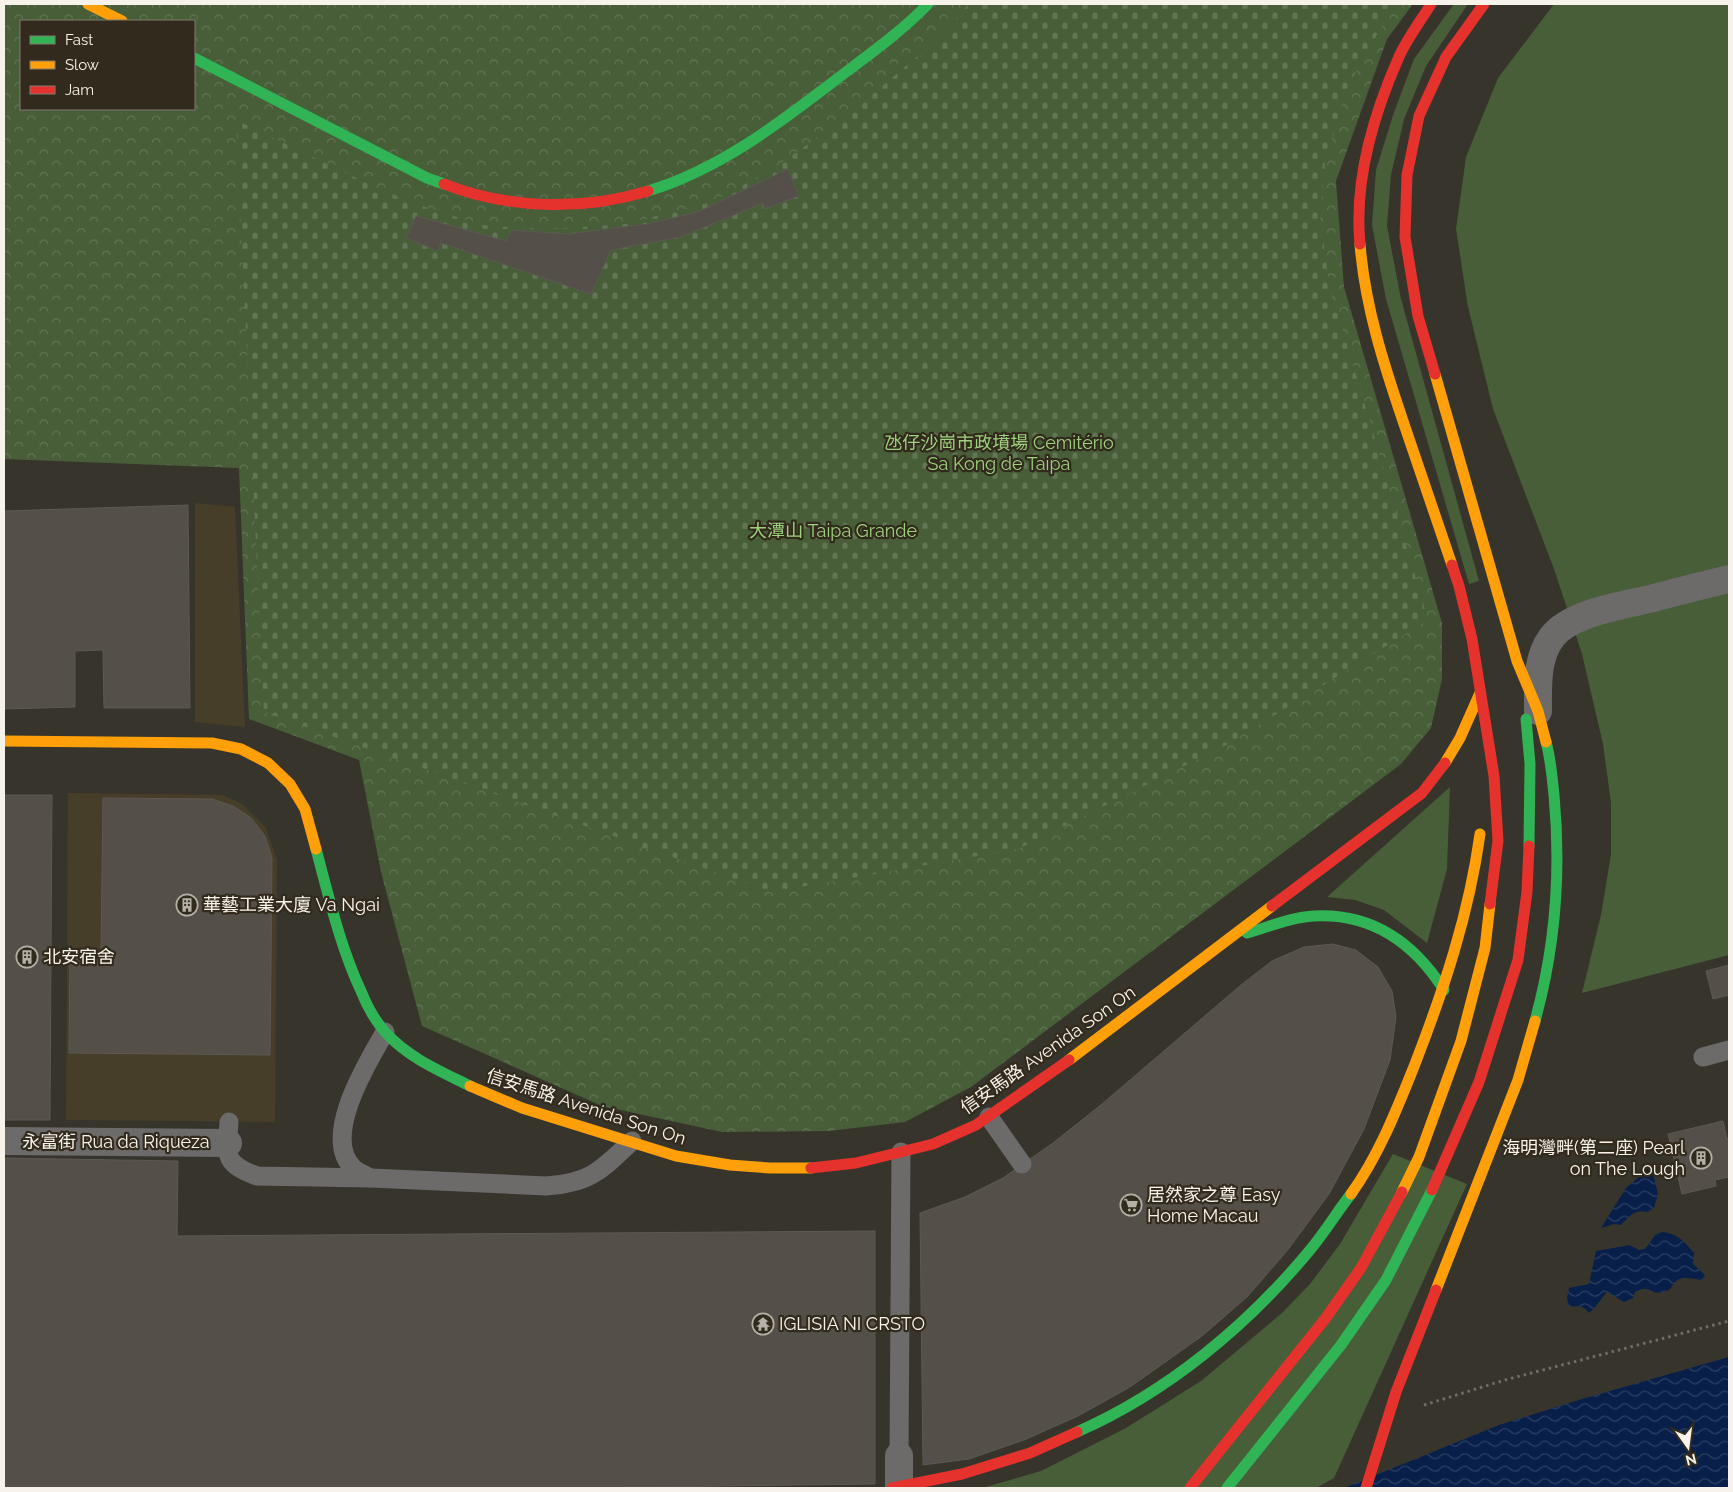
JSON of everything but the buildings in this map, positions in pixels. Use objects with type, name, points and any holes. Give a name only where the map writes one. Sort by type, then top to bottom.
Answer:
[{"type":"main road","points":[[88,4],[120,20]]},
{"type":"main road","points":[[195,59],[427,178],[464,191],[500,199],[549,205],[592,203],[635,195],[676,181],[712,164],[764,133],[826,88],[869,55],[928,4]]},
{"type":"main road","points":[[1190,1488],[1325,1319],[1361,1268],[1393,1210],[1418,1157],[1461,1041],[1485,948],[1498,841],[1494,776],[1472,639],[1459,586],[1383,361],[1362,272],[1358,225],[1361,182],[1370,140],[1381,104],[1398,58],[1431,4]]},
{"type":"main road","points":[[1366,1488],[1396,1392],[1518,1080],[1541,999],[1555,914],[1557,826],[1550,756],[1538,712],[1518,660],[1418,316],[1405,237],[1407,175],[1420,116],[1446,57],[1484,4]]},
{"type":"main road","points":[[1227,1488],[1341,1345],[1386,1280],[1440,1175],[1479,1082],[1518,960],[1527,892],[1530,755],[1518,660]]},
{"type":"main road","points":[[1480,693],[1484,748],[1484,794]]},
{"type":"main road","name":"信安馬路 Avenida Son On","points":[[4,741],[212,742],[241,749],[268,763],[290,784],[305,809],[338,934],[348,963],[369,1009],[385,1032],[402,1048],[429,1066],[475,1090],[522,1108],[676,1156],[730,1165],[770,1168],[814,1168],[856,1163],[933,1144],[976,1125],[989,1117],[1071,1059],[1422,793],[1443,766],[1460,738],[1480,693]]},
{"type":"main road","points":[[895,1488],[990,1467],[1042,1449],[1092,1426],[1164,1385],[1208,1352],[1249,1316],[1288,1277],[1323,1235],[1354,1190],[1381,1142],[1404,1092],[1444,990],[1468,911],[1478,857],[1482,821]]},
{"type":"main road","points":[[1231,938],[1293,920],[1314,916],[1337,917],[1359,921],[1381,928],[1409,946],[1432,970],[1444,990]]},
{"type":"street","points":[[1538,712],[1540,666],[1544,652],[1552,637],[1565,625],[1603,610],[1729,579]]},
{"type":"street","name":"永富街 Rua da Riqueza","points":[[4,1141],[228,1132]]},
{"type":"street","points":[[895,1488],[899,1456]]},
{"type":"lane","points":[[371,1178],[354,1168],[346,1157],[342,1140],[342,1125],[364,1069],[385,1032]]},
{"type":"lane","points":[[1703,1057],[1729,1050]]},
{"type":"lane","points":[[989,1117],[1022,1164]]},
{"type":"lane","points":[[228,1132],[228,1155],[232,1164],[256,1176],[371,1178],[546,1186],[568,1185],[586,1179],[600,1171],[632,1141]]},
{"type":"lane","points":[[899,1456],[901,1152]]},
{"type":"path","points":[[1421,1405],[1505,1380],[1729,1321]]},
{"type":"shaded area","points":[[195,503],[235,507],[245,727],[195,722]]},
{"type":"shaded area","name":"華藝工業大廈 Va Ngai","points":[[68,793],[222,795],[242,804],[266,828],[277,860],[275,1122],[66,1120]]},
{"type":"green space","name":"氹仔沙崗市政墳場 Cemitério Sa Kong de Taipa","points":[[4,4],[1413,4],[1387,39],[1336,181],[1344,287],[1442,623],[1442,679],[1431,728],[1401,764],[971,1087],[905,1122],[829,1131],[722,1132],[602,1106],[422,1026],[381,872],[359,760],[249,719],[239,468],[4,459]]},
{"type":"green space","name":"氹仔沙崗市政墳場 Cemitério Sa Kong de Taipa","points":[[968,4],[1394,4],[1348,86],[1325,162],[1320,218],[1329,283],[1428,620],[1228,744],[1018,849],[771,892],[264,712],[236,120],[400,199],[482,225],[541,230],[625,224],[712,202],[773,169],[843,119],[944,34]]},
{"type":"green space","points":[[1454,4],[1468,4],[1426,66],[1404,119],[1391,175],[1387,226],[1401,299],[1479,581],[1469,584],[1386,299],[1372,225],[1376,170],[1393,115],[1414,59]]},
{"type":"green space","points":[[1554,4],[1729,4],[1729,955],[1582,993],[1601,915],[1611,854],[1611,803],[1603,744],[1582,654],[1554,569],[1493,409],[1468,307],[1456,229],[1466,157],[1498,78]]},
{"type":"green space","points":[[1450,787],[1447,869],[1427,943],[1384,910],[1355,900],[1327,897]]},
{"type":"green space","points":[[1393,1154],[1467,1184],[1334,1478],[1316,1488],[982,1488],[1041,1471],[1126,1428],[1201,1381],[1282,1313],[1310,1284],[1340,1244]]},
{"type":"water","points":[[1651,1166],[1658,1194],[1654,1208],[1647,1212],[1635,1213],[1621,1225],[1614,1224],[1601,1228],[1626,1188]]},
{"type":"water","points":[[1663,1232],[1673,1234],[1694,1253],[1693,1264],[1705,1275],[1702,1280],[1681,1279],[1675,1282],[1668,1290],[1659,1293],[1648,1289],[1640,1290],[1635,1292],[1633,1298],[1624,1302],[1607,1292],[1589,1313],[1580,1307],[1569,1307],[1567,1298],[1569,1288],[1589,1284],[1596,1251],[1630,1245],[1639,1250],[1645,1249],[1656,1234]]},
{"type":"water","points":[[1729,1357],[1729,1488],[1344,1488],[1499,1425]]},
{"type":"traffic: fast","points":[[648,191],[702,170],[776,124],[878,48],[928,4]]},
{"type":"traffic: fast","points":[[195,59],[427,178],[444,184]]},
{"type":"traffic: fast","points":[[1526,719],[1530,764],[1529,846]]},
{"type":"traffic: fast","points":[[1535,1021],[1542,994],[1555,909],[1556,823],[1550,762],[1546,742]]},
{"type":"traffic: fast","points":[[316,849],[347,957],[363,997],[375,1018],[386,1033],[405,1050],[425,1063],[470,1086]]},
{"type":"traffic: fast","points":[[1247,933],[1288,920],[1305,917],[1335,916],[1355,920],[1390,934],[1405,945],[1419,958],[1444,990]]},
{"type":"traffic: fast","points":[[1227,1488],[1341,1345],[1386,1280],[1432,1190]]},
{"type":"traffic: fast","points":[[1077,1432],[1111,1416],[1174,1377],[1233,1330],[1286,1278],[1321,1236],[1351,1194]]},
{"type":"traffic: slow","points":[[88,4],[120,20]]},
{"type":"traffic: slow","points":[[1360,244],[1366,290],[1383,358],[1452,565]]},
{"type":"traffic: slow","points":[[1435,374],[1517,661],[1538,711],[1546,742]]},
{"type":"traffic: slow","points":[[1445,763],[1460,738],[1480,693]]},
{"type":"traffic: slow","points":[[4,741],[212,743],[241,749],[268,763],[290,784],[305,809],[316,849]]},
{"type":"traffic: slow","points":[[1351,1194],[1370,1164],[1387,1131],[1436,1008],[1462,922],[1480,834]]},
{"type":"traffic: slow","points":[[1402,1192],[1419,1157],[1461,1041],[1485,948],[1490,904]]},
{"type":"traffic: slow","points":[[1069,1060],[1272,906]]},
{"type":"traffic: slow","points":[[1436,1290],[1518,1080],[1535,1021]]},
{"type":"traffic: slow","points":[[470,1086],[522,1108],[676,1156],[730,1165],[770,1168],[811,1168]]},
{"type":"traffic: jam","points":[[1360,244],[1360,197],[1367,150],[1373,126],[1401,52],[1431,4]]},
{"type":"traffic: jam","points":[[1435,374],[1418,316],[1405,237],[1407,175],[1419,116],[1446,57],[1484,4]]},
{"type":"traffic: jam","points":[[444,184],[494,198],[545,204],[597,202],[648,191]]},
{"type":"traffic: jam","points":[[1452,565],[1472,639],[1494,776],[1498,841],[1490,904]]},
{"type":"traffic: jam","points":[[1272,906],[1422,793],[1445,763]]},
{"type":"traffic: jam","points":[[1432,1190],[1479,1082],[1518,960],[1527,892],[1529,846]]},
{"type":"traffic: jam","points":[[811,1168],[856,1163],[933,1144],[976,1125],[1069,1060]]},
{"type":"traffic: jam","points":[[1190,1488],[1325,1319],[1361,1268],[1402,1192]]},
{"type":"traffic: jam","points":[[1366,1488],[1396,1392],[1436,1290]]},
{"type":"traffic: jam","points":[[892,1488],[962,1474],[1030,1453],[1077,1432]]},
{"type":"place","name":"華藝工業大廈 Va Ngai","points":[[187,905]]},
{"type":"place","name":"北安宿舍","points":[[27,957]]},
{"type":"place","name":"海明灣畔(第二座) Pearl on The Lough","points":[[1701,1158]]},
{"type":"place","name":"居然家之尊 Easy Home Macau","points":[[1131,1205]]},
{"type":"place","name":"IGLISIA NI CRSTO","points":[[763,1324]]},
{"type":"park label","name":"大潭山 Taipa Grande","points":[[833,531]]}]
